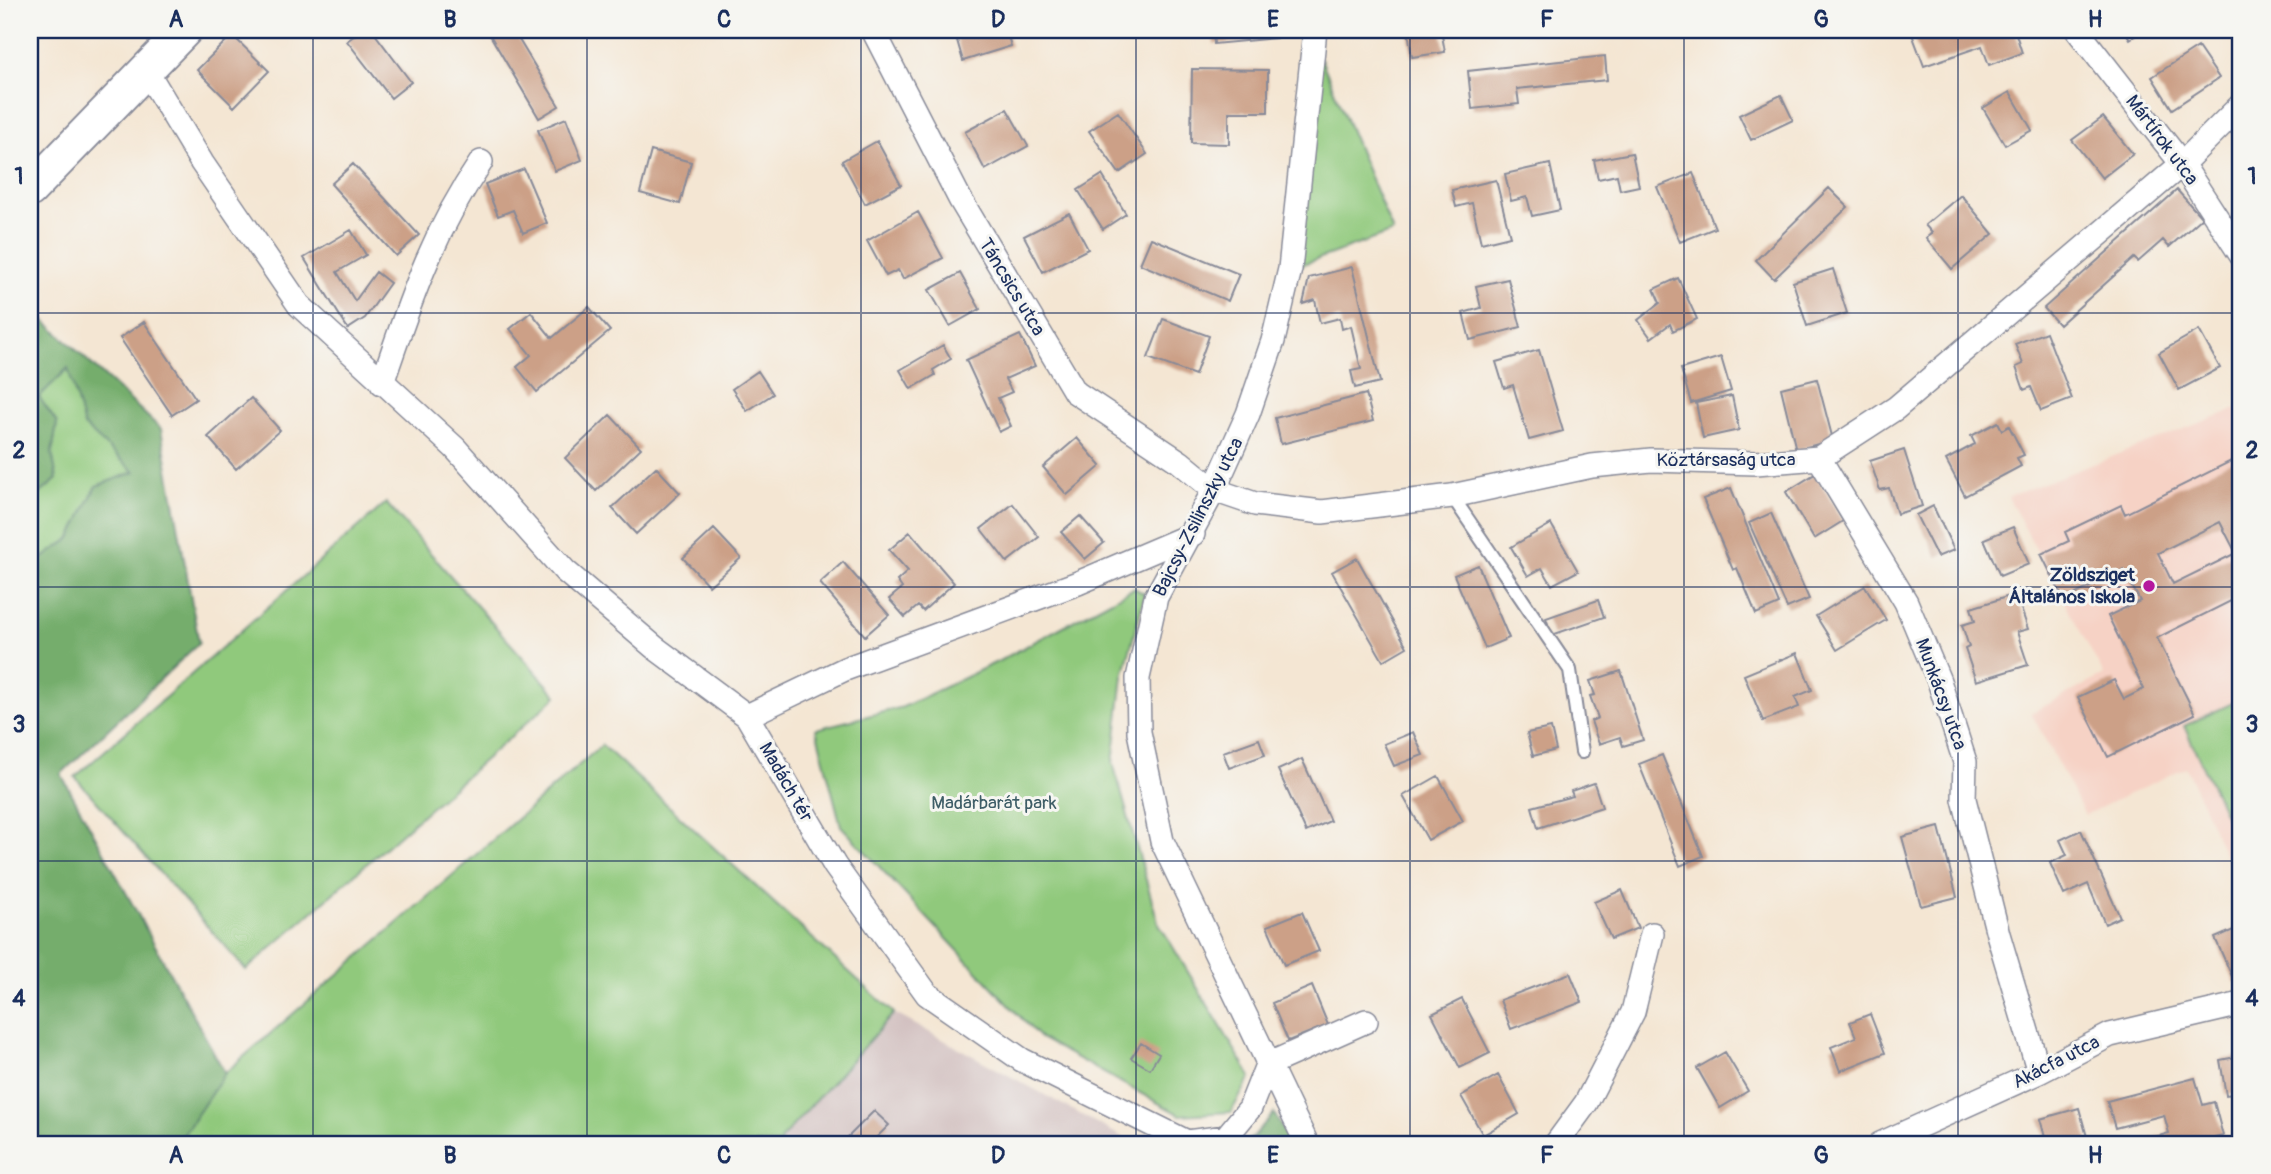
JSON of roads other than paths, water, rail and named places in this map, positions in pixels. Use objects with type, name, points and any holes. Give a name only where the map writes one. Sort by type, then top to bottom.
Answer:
[{"type":"main road","points":[[30,190],[185,30]]},
{"type":"street","name":"Táncsics utca","points":[[873,30],[960,199],[1075,391],[1180,463],[1214,490]]},
{"type":"street","name":"Bajcsy-Zsilinszky utca","points":[[1307,1144],[1162,841],[1139,732],[1138,678],[1156,597],[1214,490],[1248,414],[1273,341],[1290,269],[1315,30]]},
{"type":"street","name":"Mártírok utca","points":[[2077,30],[2182,164],[2241,255]]},
{"type":"street","points":[[146,70],[202,163],[299,305],[455,448],[565,571],[654,647],[747,716],[845,669],[1078,583],[1192,534]]},
{"type":"street","name":"Köztársaság utca","points":[[1214,490],[1255,503],[1322,512],[1452,496],[1592,466],[1651,460],[1756,463],[1819,458],[1896,408],[2182,164],[2241,104]]},
{"type":"street","points":[[382,383],[420,271],[451,206],[481,162]]},
{"type":"street","name":"Munkácsy utca","points":[[1819,458],[1906,602],[1939,681],[1965,762],[1964,799],[1998,934],[2039,1072]]},
{"type":"street","name":"Madách tér","points":[[747,716],[835,866],[928,994],[1022,1060],[1101,1102],[1189,1143]]},
{"type":"street","points":[[1556,1144],[1586,1103],[1633,1012],[1652,934]]},
{"type":"street","name":"Akácfa utca","points":[[1880,1144],[2039,1072],[2110,1035],[2241,1004]]},
{"type":"street","points":[[1189,1143],[1226,1137],[1250,1108],[1267,1065],[1366,1021]]},
{"type":"lane","points":[[1452,496],[1570,670],[1583,752]]},
{"type":"place","name":"Zöldsziget Általános Iskola","points":[[2149,586]]},
{"type":"park label","name":"Madárbarát park","points":[[994,803]]}]
